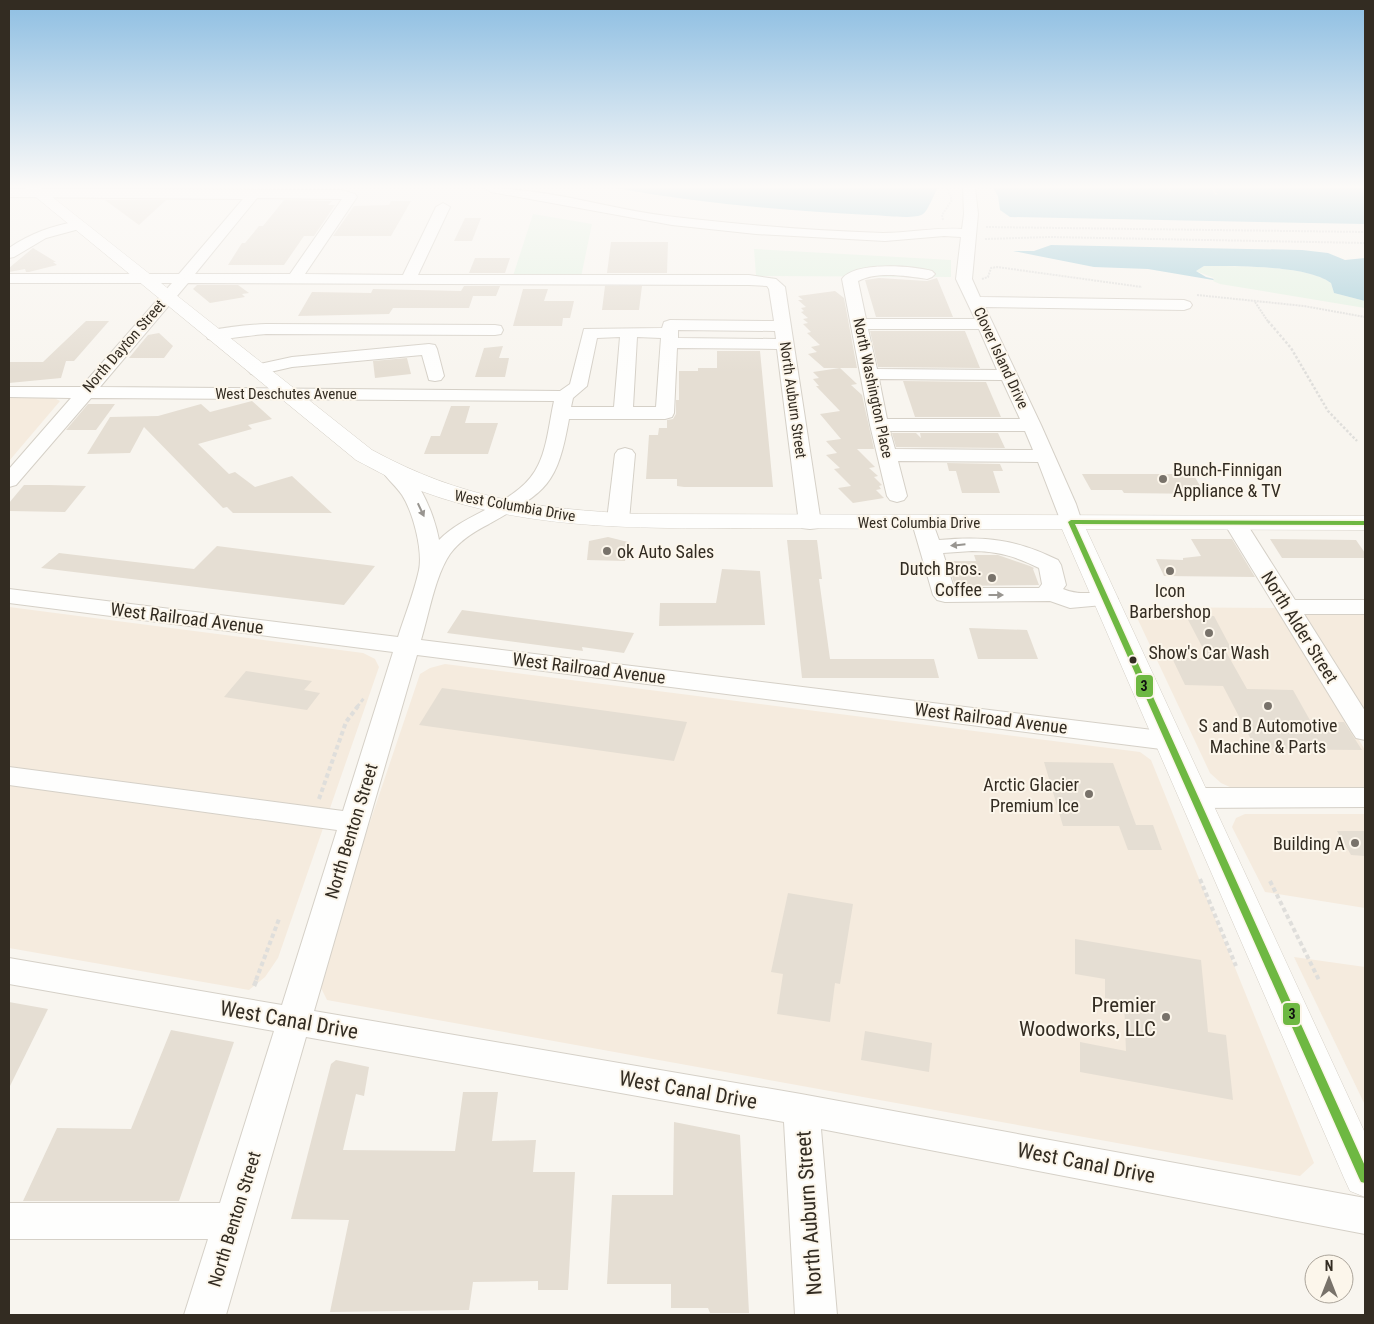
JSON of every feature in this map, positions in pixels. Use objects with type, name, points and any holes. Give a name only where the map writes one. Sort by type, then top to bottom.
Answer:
[{"type":"main road","name":"West Columbia Drive","points":[[108,250],[352,447],[392,472],[449,494],[502,507],[562,516],[618,520],[810,523],[1365,523]]},
{"type":"main road","points":[[1071,522],[1365,1178]]},
{"type":"street","name":"North Dayton Street","points":[[9,481],[207,250]]},
{"type":"street","points":[[295,278],[314,250]]},
{"type":"street","points":[[9,278],[409,278],[422,250]]},
{"type":"street","name":"Clover Island Drive","points":[[970,250],[963,273],[984,324],[1032,425],[1066,504],[1071,522]]},
{"type":"street","name":"North Washington Place","points":[[897,496],[880,426],[850,278],[877,272],[927,274]]},
{"type":"street","name":"North Auburn Street","points":[[409,278],[750,280],[771,282],[777,287],[810,523]]},
{"type":"street","points":[[975,302],[1184,305]]},
{"type":"street","points":[[860,324],[984,324]]},
{"type":"street","points":[[214,336],[244,330],[266,329],[495,330]]},
{"type":"street","points":[[562,404],[578,386],[590,332],[628,332],[669,338],[784,335]]},
{"type":"street","points":[[623,413],[628,332]]},
{"type":"street","name":"West Deschutes Avenue","points":[[9,392],[287,394],[562,404],[623,413],[665,413],[669,338]]},
{"type":"street","points":[[257,370],[292,362],[429,349],[435,376]]},
{"type":"street","points":[[869,374],[1008,375]]},
{"type":"street","name":"North Benton Street","points":[[204,1315],[431,568],[439,551],[450,539],[530,490],[545,472],[562,404]]},
{"type":"street","points":[[880,426],[1032,425]]},
{"type":"street","points":[[618,520],[625,454]]},
{"type":"street","points":[[887,455],[1045,456]]},
{"type":"street","points":[[392,472],[408,487],[422,511],[428,533],[431,568]]},
{"type":"street","points":[[923,523],[945,595],[1046,595],[1054,585],[1050,565],[1014,549],[991,544],[931,548]]},
{"type":"street","name":"North Alder Street","points":[[1235,523],[1365,732]]},
{"type":"street","points":[[1049,592],[1070,601],[1106,600]]},
{"type":"street","name":"West Railroad Avenue","points":[[9,596],[1169,740]]},
{"type":"street","points":[[1287,607],[1365,607]]},
{"type":"street","points":[[9,776],[354,822]]},
{"type":"street","points":[[1195,798],[1365,798]]},
{"type":"street","name":"West Canal Drive","points":[[9,971],[801,1110],[1365,1216]]},
{"type":"street","name":"North Auburn Street","points":[[801,1110],[816,1315]]},
{"type":"street","points":[[9,1221],[233,1221]]},
{"type":"path","points":[[1255,302],[1263,316],[1291,348],[1328,411],[1340,426],[1357,441]]},
{"type":"path","points":[[314,817],[346,722],[364,698]]},
{"type":"path","points":[[1200,879],[1236,966]]},
{"type":"path","points":[[1270,881],[1318,980]]},
{"type":"path","points":[[254,986],[279,919]]},
{"type":"shaded area","points":[[9,396],[50,396],[60,401],[9,461]]},
{"type":"shaded area","points":[[1291,600],[1365,600],[1365,718]]},
{"type":"shaded area","points":[[9,607],[363,653],[375,659],[379,667],[278,958],[265,977],[249,990],[9,948]]},
{"type":"shaded area","points":[[1132,607],[1280,608],[1365,750],[1365,787],[1232,788],[1221,783],[1210,773]]},
{"type":"shaded area","points":[[445,664],[1140,752],[1151,760],[1314,1163],[1300,1176],[327,1000],[319,984],[321,967],[420,674],[430,668]]},
{"type":"shaded area","points":[[1245,814],[1365,814],[1365,908],[1265,892],[1232,827],[1236,818]]},
{"type":"shaded area","points":[[1294,957],[1365,967],[1365,1105]]},
{"type":"green space","points":[[521,250],[587,250],[581,277],[513,276]]},
{"type":"green space","points":[[754,250],[951,260],[951,277],[756,276]]},
{"type":"green space","points":[[1204,266],[1270,268],[1305,273],[1320,277],[1331,283],[1334,293],[1365,301],[1365,308],[1220,284],[1213,281],[1214,278],[1196,271]]},
{"type":"water","points":[[1302,250],[1328,253],[1345,260],[1365,258],[1365,301],[1334,293],[1331,283],[1320,277],[1288,270],[1204,266],[1196,271],[1213,280],[1148,269],[1094,267],[1013,251]]},
{"type":"building","points":[[31,250],[36,250],[56,262],[53,262],[57,265],[29,272],[26,272],[25,269],[9,272],[9,268]]},
{"type":"building","points":[[238,250],[294,250],[284,265],[228,265]]},
{"type":"building","points":[[610,250],[668,250],[667,273],[607,273]]},
{"type":"building","points":[[475,258],[510,258],[505,273],[469,273]]},
{"type":"building","points":[[879,278],[927,281],[937,278],[953,317],[876,317],[865,280]]},
{"type":"building","points":[[197,285],[238,285],[249,293],[242,294],[245,297],[210,303],[193,289]]},
{"type":"building","points":[[464,286],[500,286],[496,296],[473,296],[469,308],[393,308],[389,314],[298,316],[312,292],[371,293],[373,289],[461,291]]},
{"type":"building","points":[[605,286],[642,286],[639,310],[602,310]]},
{"type":"building","points":[[523,289],[548,289],[544,301],[574,301],[570,318],[563,318],[562,326],[513,326]]},
{"type":"building","points":[[835,291],[844,298],[857,368],[824,368],[808,354],[817,352],[811,347],[820,345],[807,333],[811,332],[803,324],[808,323],[803,319],[808,318],[801,312],[804,311],[801,308],[806,307],[798,300],[803,300],[798,296]]},
{"type":"building","points":[[86,321],[109,321],[74,361],[66,361],[61,378],[9,383],[9,362],[43,362]]},
{"type":"building","points":[[870,331],[965,331],[980,368],[878,367]]},
{"type":"building","points":[[159,333],[173,346],[164,358],[129,358],[148,335]]},
{"type":"building","points":[[503,346],[499,358],[509,358],[505,377],[475,377],[484,348]]},
{"type":"building","points":[[717,351],[760,351],[773,487],[684,487],[677,486],[677,479],[646,479],[649,435],[658,435],[659,428],[667,428],[667,420],[673,419],[676,414],[676,400],[679,400],[679,371],[717,368]]},
{"type":"building","points":[[407,358],[411,374],[375,378],[373,361]]},
{"type":"building","points":[[840,368],[857,384],[851,385],[862,395],[874,449],[857,449],[875,467],[869,468],[878,476],[874,477],[882,485],[879,486],[881,489],[876,490],[884,498],[853,503],[838,488],[851,486],[834,469],[840,468],[826,455],[837,453],[826,441],[841,439],[820,414],[840,411],[816,386],[819,386],[813,379],[819,378],[813,372]]},
{"type":"building","points":[[903,381],[986,382],[1001,417],[915,417]]},
{"type":"building","points":[[252,401],[272,419],[248,425],[252,429],[198,444],[229,474],[235,472],[255,487],[292,476],[332,513],[233,513],[227,507],[223,508],[144,427],[130,453],[87,454],[110,417],[158,416],[201,404],[210,412]]},
{"type":"building","points":[[88,404],[115,404],[96,430],[66,430]]},
{"type":"building","points":[[451,406],[470,406],[465,423],[498,423],[488,454],[424,454],[431,436],[440,436]]},
{"type":"building","points":[[892,433],[916,433],[921,438],[920,433],[998,433],[1005,448],[896,447]]},
{"type":"building","points":[[947,463],[1000,464],[1003,471],[993,471],[1000,493],[962,493],[956,471],[949,471]]},
{"type":"building","points":[[1082,474],[1193,474],[1205,494],[1124,493],[1122,490],[1091,490]]},
{"type":"building","points":[[24,485],[86,486],[65,512],[9,511],[9,503]]},
{"type":"building","name":"ok Auto Sales","points":[[608,537],[628,542],[625,561],[587,560],[589,541]]},
{"type":"building","points":[[1191,539],[1232,539],[1255,577],[1164,576],[1156,559],[1183,560],[1183,558],[1201,556]]},
{"type":"building","points":[[1270,539],[1356,540],[1365,553],[1365,558],[1282,558]]},
{"type":"building","points":[[787,540],[817,540],[822,579],[819,579],[830,659],[934,659],[939,678],[802,678]]},
{"type":"building","points":[[217,546],[375,566],[344,605],[41,568],[59,553],[194,569]]},
{"type":"building","name":"Dutch Bros. Coffee","points":[[974,555],[998,555],[1030,566],[1034,568],[1039,585],[955,586],[947,561],[976,561]]},
{"type":"building","points":[[722,569],[760,571],[765,625],[659,626],[660,603],[716,603]]},
{"type":"building","points":[[462,610],[634,633],[624,653],[582,647],[583,651],[447,633]]},
{"type":"building","name":"S and B Automotive Machine & Parts","points":[[1186,616],[1214,616],[1232,650],[1225,650],[1247,689],[1293,690],[1311,722],[1344,722],[1362,750],[1256,749],[1223,686],[1185,685],[1172,658],[1208,658]]},
{"type":"building","points":[[969,628],[1027,630],[1038,659],[978,659]]},
{"type":"building","points":[[246,671],[312,681],[304,690],[320,693],[307,710],[224,697]]},
{"type":"building","points":[[442,688],[687,722],[674,761],[419,725]]},
{"type":"building","name":"Arctic Glacier Premium Ice","points":[[1044,762],[1113,763],[1136,825],[1153,825],[1162,850],[1128,850],[1119,826],[1063,826]]},
{"type":"building","name":"Building A","points":[[1337,831],[1365,831],[1365,856],[1351,855]]},
{"type":"building","points":[[788,893],[853,904],[840,984],[835,983],[830,1022],[777,1014],[783,974],[771,972]]},
{"type":"building","name":"Premier Woodworks, LLC","points":[[1075,939],[1201,960],[1208,1032],[1226,1035],[1233,1100],[1080,1072],[1080,1042],[1126,1051],[1124,1001],[1105,998],[1105,979],[1075,974]]},
{"type":"building","points":[[9,1002],[48,1009],[9,1088]]},
{"type":"building","points":[[171,1030],[234,1042],[179,1201],[23,1201],[57,1128],[131,1129]]},
{"type":"building","points":[[865,1031],[932,1043],[929,1072],[861,1060]]},
{"type":"building","points":[[336,1060],[369,1067],[364,1096],[356,1094],[343,1150],[455,1151],[463,1092],[498,1092],[492,1141],[536,1140],[533,1172],[575,1172],[568,1290],[538,1290],[538,1281],[473,1282],[469,1310],[330,1312],[349,1220],[291,1219],[331,1064]]},
{"type":"building","points":[[674,1122],[740,1135],[749,1313],[710,1313],[708,1308],[671,1308],[671,1284],[607,1284],[612,1195],[673,1195]]},
{"type":"transit line","name":"3","points":[[1071,522],[1365,1178]]},
{"type":"transit line","name":"3","points":[[1071,522],[1365,523]]},
{"type":"place","name":"Bunch-Finnigan Appliance & TV","points":[[1163,479]]},
{"type":"place","name":"ok Auto Sales","points":[[607,551]]},
{"type":"place","name":"Icon Barbershop","points":[[1170,571]]},
{"type":"place","name":"Dutch Bros. Coffee","points":[[992,578]]},
{"type":"place","name":"Show's Car Wash","points":[[1209,633]]},
{"type":"place","name":"S and B Automotive Machine & Parts","points":[[1268,706]]},
{"type":"place","name":"Arctic Glacier Premium Ice","points":[[1089,794]]},
{"type":"place","name":"Building A","points":[[1355,843]]},
{"type":"place","name":"Premier Woodworks, LLC","points":[[1166,1017]]}]
